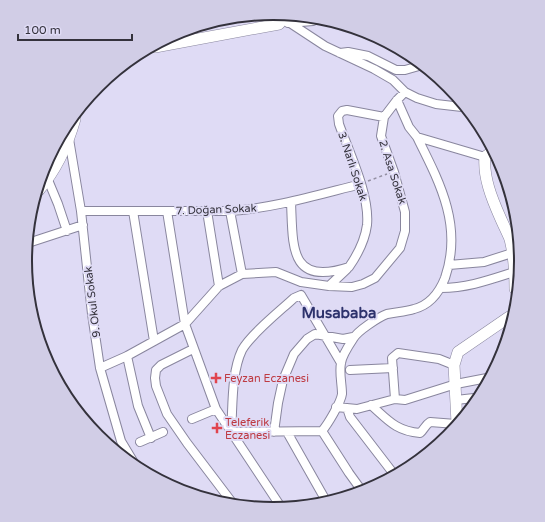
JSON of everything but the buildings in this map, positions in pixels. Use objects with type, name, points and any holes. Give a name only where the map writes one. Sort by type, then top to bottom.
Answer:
[{"type":"main road","points":[[166,45],[285,21]]},
{"type":"main road","points":[[50,170],[70,138],[73,125]]},
{"type":"main road","points":[[488,154],[484,167],[486,178],[498,214],[509,238],[514,268]]},
{"type":"main road","points":[[456,418],[456,384],[454,365],[458,352],[506,319]]},
{"type":"street","points":[[285,21],[325,46],[393,80],[405,92],[417,98],[436,104],[458,107]]},
{"type":"street","points":[[339,53],[348,52],[363,54],[396,70],[405,70],[415,67]]},
{"type":"street","name":"2. Asa Sokak","points":[[100,368],[127,356],[185,324],[219,286],[242,274],[276,272],[301,282],[329,286],[352,287],[363,284],[375,278],[400,248],[405,231],[405,212],[394,172],[381,136],[384,117],[405,92]]},
{"type":"street","points":[[231,432],[322,431],[328,424],[342,396],[341,362],[353,337],[386,314],[415,309],[434,299],[441,288],[449,265],[452,234],[447,207],[438,179],[417,137],[409,127],[397,100]]},
{"type":"street","name":"3. Narlı Sokak","points":[[329,286],[349,267],[357,256],[364,239],[367,224],[361,184],[339,124],[338,116],[342,111],[347,110],[384,117]]},
{"type":"street","points":[[417,137],[488,154]]},
{"type":"street","name":"9. Okul Sokak","points":[[70,138],[83,225],[92,314],[100,368],[121,441],[129,454]]},
{"type":"street","points":[[47,175],[67,230]]},
{"type":"street","name":"7. Doğan Sokak","points":[[81,211],[230,211],[253,209],[291,202],[361,184]]},
{"type":"street","points":[[291,202],[296,256],[301,264],[312,272],[325,273],[349,267]]},
{"type":"street","points":[[134,211],[154,341]]},
{"type":"street","points":[[167,211],[185,324],[193,349],[202,366],[216,409],[277,502]]},
{"type":"street","points":[[207,211],[219,286]]},
{"type":"street","points":[[230,211],[242,274]]},
{"type":"street","points":[[32,242],[83,225]]},
{"type":"street","points":[[449,265],[484,262],[512,253]]},
{"type":"street","points":[[441,288],[458,288],[477,284],[513,272]]},
{"type":"street","points":[[231,432],[235,372],[243,350],[256,334],[294,298],[301,295],[341,362]]},
{"type":"street","points":[[274,432],[283,380],[294,354],[307,339],[315,334],[343,339],[353,337]]},
{"type":"street","points":[[193,349],[161,365],[156,370],[154,378],[167,414],[228,498]]},
{"type":"street","points":[[395,399],[392,358],[398,353],[439,359],[454,365]]},
{"type":"street","points":[[127,356],[138,406],[151,438]]},
{"type":"street","points":[[350,370],[393,368]]},
{"type":"street","points":[[336,407],[357,409],[395,399],[405,400],[456,384],[483,379]]},
{"type":"street","points":[[456,400],[471,398]]},
{"type":"street","points":[[371,405],[396,427],[412,432],[420,433],[424,430],[426,424],[430,422],[450,424]]},
{"type":"street","points":[[347,408],[350,417],[391,471]]},
{"type":"street","points":[[192,419],[216,409]]},
{"type":"street","points":[[322,431],[358,486]]},
{"type":"street","points":[[140,442],[163,432]]},
{"type":"street","points":[[287,432],[323,496]]},
{"type":"path","points":[[361,184],[394,172]]},
{"type":"place","name":"Feyzan Eczanesi","points":[[216,378]]},
{"type":"place","name":"Teleferik Eczanesi","points":[[217,428]]},
{"type":"district","name":"Musababa","points":[[339,313]]}]
